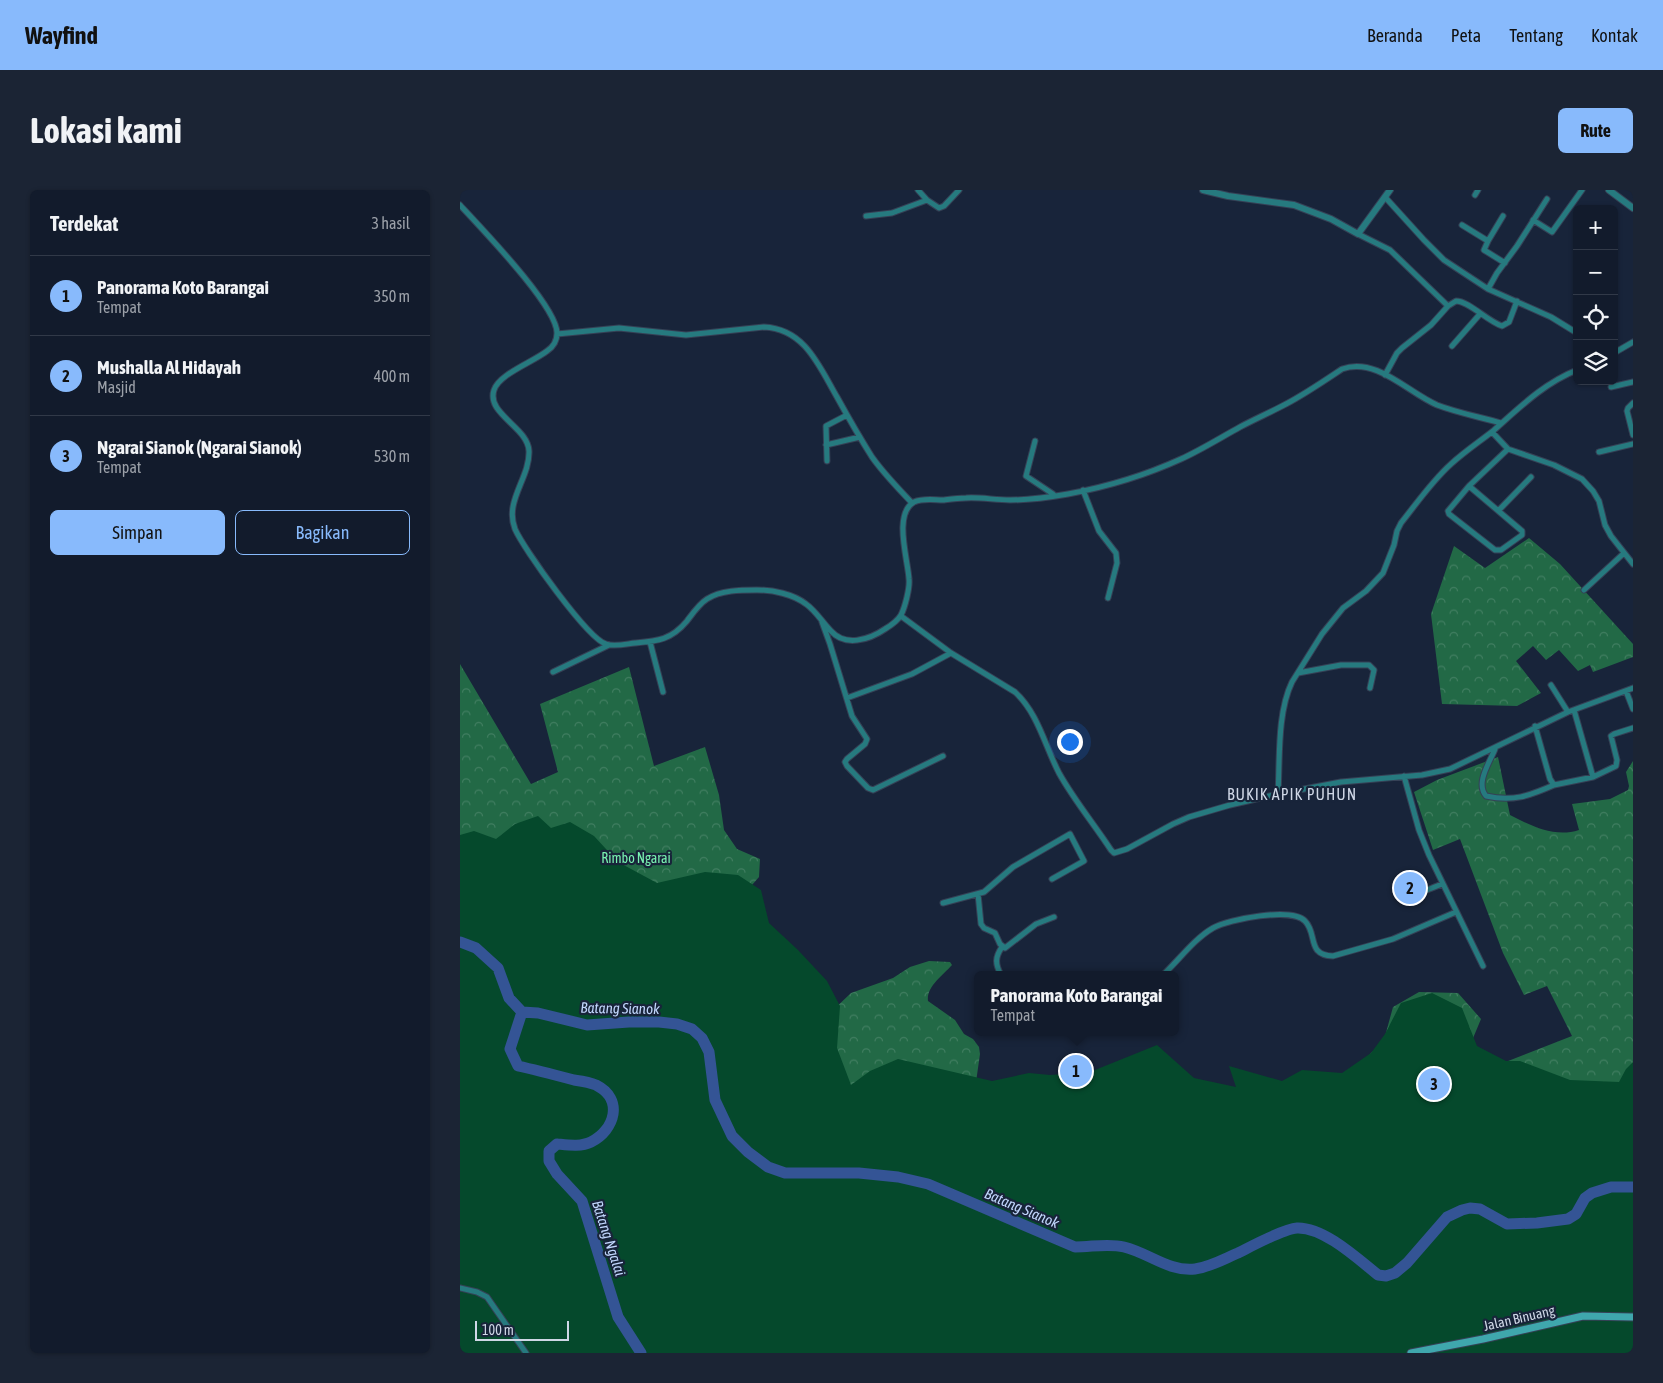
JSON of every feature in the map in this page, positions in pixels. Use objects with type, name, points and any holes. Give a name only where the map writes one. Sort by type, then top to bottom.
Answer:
[{"type":"main road","name":"Jalan Binuang","points":[[1410,1353],[1483,1339],[1583,1316],[1633,1317]]},
{"type":"street","points":[[918,190],[928,200],[942,207],[959,190]]},
{"type":"street","points":[[1203,190],[1228,196],[1294,205],[1331,220],[1390,250],[1448,306]]},
{"type":"street","points":[[1358,234],[1390,190]]},
{"type":"street","points":[[1533,220],[1552,232],[1582,190]]},
{"type":"street","points":[[1609,190],[1633,208]]},
{"type":"street","points":[[1385,197],[1444,260],[1488,289],[1551,316],[1573,330]]},
{"type":"street","points":[[1488,289],[1547,199]]},
{"type":"street","points":[[866,216],[892,212],[928,200]]},
{"type":"street","points":[[460,205],[534,288],[556,326],[557,334],[552,347],[503,378],[495,386],[492,394],[500,413],[524,437],[530,452],[528,463],[514,499],[512,520],[521,541],[583,624],[604,644],[650,642],[664,639],[677,631],[704,601],[723,592],[758,590],[773,591],[800,600],[820,617],[832,633],[840,638],[858,640],[871,636],[886,629],[901,616],[910,582],[905,557],[904,520],[912,503],[924,500],[964,498],[1011,500],[1054,495],[1083,490],[1143,474],[1185,457],[1288,403],[1342,369],[1350,366],[1370,368],[1386,375],[1436,404],[1501,423]]},
{"type":"street","points":[[1503,216],[1484,250],[1505,263]]},
{"type":"street","points":[[1462,225],[1488,241]]},
{"type":"street","points":[[1386,375],[1397,353],[1431,325],[1448,306],[1456,301],[1461,301],[1495,324],[1502,326],[1509,322],[1517,301]]},
{"type":"street","points":[[1452,346],[1480,314]]},
{"type":"street","points":[[557,334],[619,328],[686,335],[764,327],[776,327],[788,332],[811,352],[860,437],[890,480],[912,503]]},
{"type":"street","points":[[1618,351],[1633,342]]},
{"type":"street","points":[[1278,794],[1283,708],[1286,693],[1322,634],[1343,608],[1366,592],[1383,573],[1397,531],[1417,503],[1449,466],[1468,449],[1492,432],[1541,389],[1554,380],[1573,372]]},
{"type":"street","points":[[1611,387],[1633,382]]},
{"type":"street","points":[[1633,403],[1627,411],[1633,435]]},
{"type":"street","points":[[827,461],[826,426],[847,415]]},
{"type":"street","points":[[1492,432],[1508,448],[1554,465],[1582,479],[1599,501],[1605,526],[1623,554],[1633,564]]},
{"type":"street","points":[[826,445],[860,437]]},
{"type":"street","points":[[1035,441],[1026,476],[1054,495]]},
{"type":"street","points":[[1599,452],[1633,444]]},
{"type":"street","points":[[1469,486],[1499,510],[1522,535],[1498,551],[1449,514],[1449,508],[1469,486],[1508,448]]},
{"type":"street","points":[[1499,510],[1531,478]]},
{"type":"street","points":[[1083,490],[1099,531],[1116,553],[1117,563],[1108,598]]},
{"type":"street","points":[[1584,590],[1623,554]]},
{"type":"street","points":[[901,616],[951,653],[1022,698],[1031,710],[1066,785],[1114,853],[1127,849],[1189,817],[1278,794],[1341,782],[1404,776],[1450,769],[1495,748],[1535,726],[1633,688]]},
{"type":"street","points":[[820,617],[852,716],[867,739],[865,744],[847,759],[847,766],[868,788],[877,788],[943,756]]},
{"type":"street","points":[[650,642],[663,692]]},
{"type":"street","points":[[553,672],[610,644]]},
{"type":"street","points":[[847,698],[912,674],[951,653]]},
{"type":"street","points":[[1298,673],[1340,665],[1369,665],[1374,670],[1370,688]]},
{"type":"street","points":[[1551,685],[1571,711],[1593,777]]},
{"type":"street","points":[[1626,691],[1633,709]]},
{"type":"street","points":[[1535,726],[1550,780],[1554,786]]},
{"type":"street","points":[[1495,748],[1481,787],[1486,796],[1498,799],[1517,799],[1554,786],[1593,777],[1616,766],[1618,764],[1611,736],[1633,728]]},
{"type":"street","points":[[1404,776],[1419,830],[1442,884],[1482,966]]},
{"type":"street","points":[[942,903],[978,894],[990,888],[1013,867],[1070,834],[1084,863],[1052,880]]},
{"type":"street","points":[[1416,894],[1442,884]]},
{"type":"street","points":[[978,894],[981,924],[984,928],[995,932],[1002,947],[996,960],[999,971]]},
{"type":"street","points":[[1167,971],[1203,936],[1226,922],[1282,914],[1299,917],[1306,921],[1316,948],[1320,953],[1326,956],[1333,956],[1393,939],[1456,912]]},
{"type":"street","points":[[1002,947],[1008,947],[1036,924],[1054,916]]},
{"type":"street","points":[[460,1288],[477,1292],[486,1297],[526,1353]]},
{"type":"green space","points":[[1529,538],[1560,564],[1633,644],[1633,657],[1593,672],[1590,665],[1578,671],[1559,650],[1546,660],[1533,646],[1516,661],[1541,693],[1517,706],[1442,704],[1431,614],[1454,546],[1485,568]]},
{"type":"green space","name":"Rimbo Ngarai","points":[[460,664],[531,784],[558,772],[540,704],[629,667],[654,766],[705,747],[719,795],[724,830],[737,849],[760,859],[759,877],[752,885],[753,924],[830,1013],[851,993],[893,978],[910,967],[929,961],[950,962],[952,965],[932,986],[928,1001],[955,1020],[964,1034],[973,1039],[979,1047],[980,1054],[975,1089],[1176,1094],[1322,1084],[1353,1071],[1384,1040],[1393,1007],[1419,992],[1458,993],[1481,1019],[1471,1043],[1503,1063],[1572,1036],[1547,986],[1524,995],[1503,953],[1460,839],[1433,850],[1414,792],[1437,780],[1498,757],[1510,815],[1543,830],[1561,833],[1570,832],[1579,830],[1572,804],[1610,799],[1628,790],[1626,772],[1633,761],[1633,1144],[959,1155],[460,889]]},
{"type":"green space","points":[[538,816],[551,828],[570,822],[594,836],[618,862],[657,883],[705,872],[738,875],[761,890],[769,923],[827,981],[840,1006],[837,1048],[851,1085],[870,1071],[898,1059],[992,1081],[1029,1073],[1050,1075],[1090,1072],[1157,1045],[1194,1078],[1236,1087],[1229,1066],[1282,1081],[1302,1070],[1342,1073],[1371,1053],[1385,1034],[1401,1003],[1432,993],[1462,1008],[1477,1046],[1506,1061],[1520,1061],[1570,1080],[1619,1082],[1626,1069],[1633,1062],[1633,1353],[460,1353],[460,835],[474,831],[496,839],[515,824]]},
{"type":"waterway","name":"Batang Sianok","points":[[460,942],[476,948],[498,968],[509,998],[522,1012],[538,1013],[587,1025],[659,1022],[677,1024],[692,1029],[702,1038],[709,1052],[715,1100],[732,1136],[748,1152],[768,1167],[785,1173],[859,1173],[898,1177],[928,1184],[1075,1247],[1106,1245],[1124,1247],[1176,1268],[1195,1269],[1206,1267],[1276,1235],[1297,1228],[1307,1229],[1329,1238],[1378,1275],[1386,1276],[1395,1273],[1407,1263],[1447,1217],[1462,1210],[1470,1208],[1480,1209],[1507,1224],[1568,1219],[1576,1214],[1585,1198],[1592,1193],[1611,1187],[1633,1187]]},
{"type":"waterway","name":"Batang Ngalai","points":[[522,1012],[510,1049],[518,1066],[596,1085],[605,1091],[613,1106],[611,1122],[599,1137],[583,1145],[557,1144],[549,1151],[549,1161],[557,1174],[582,1201],[618,1317],[641,1353]]},
{"type":"place","name":"Mushalla Al Hidayah","points":[[1410,888]]},
{"type":"place","name":"Panorama Koto Barangai","points":[[1076,1071]]},
{"type":"place","name":"Ngarai Sianok (Ngarai Sianok)","points":[[1434,1084]]},
{"type":"district","name":"BUKIK APIK PUHUN","points":[[1292,794]]}]
